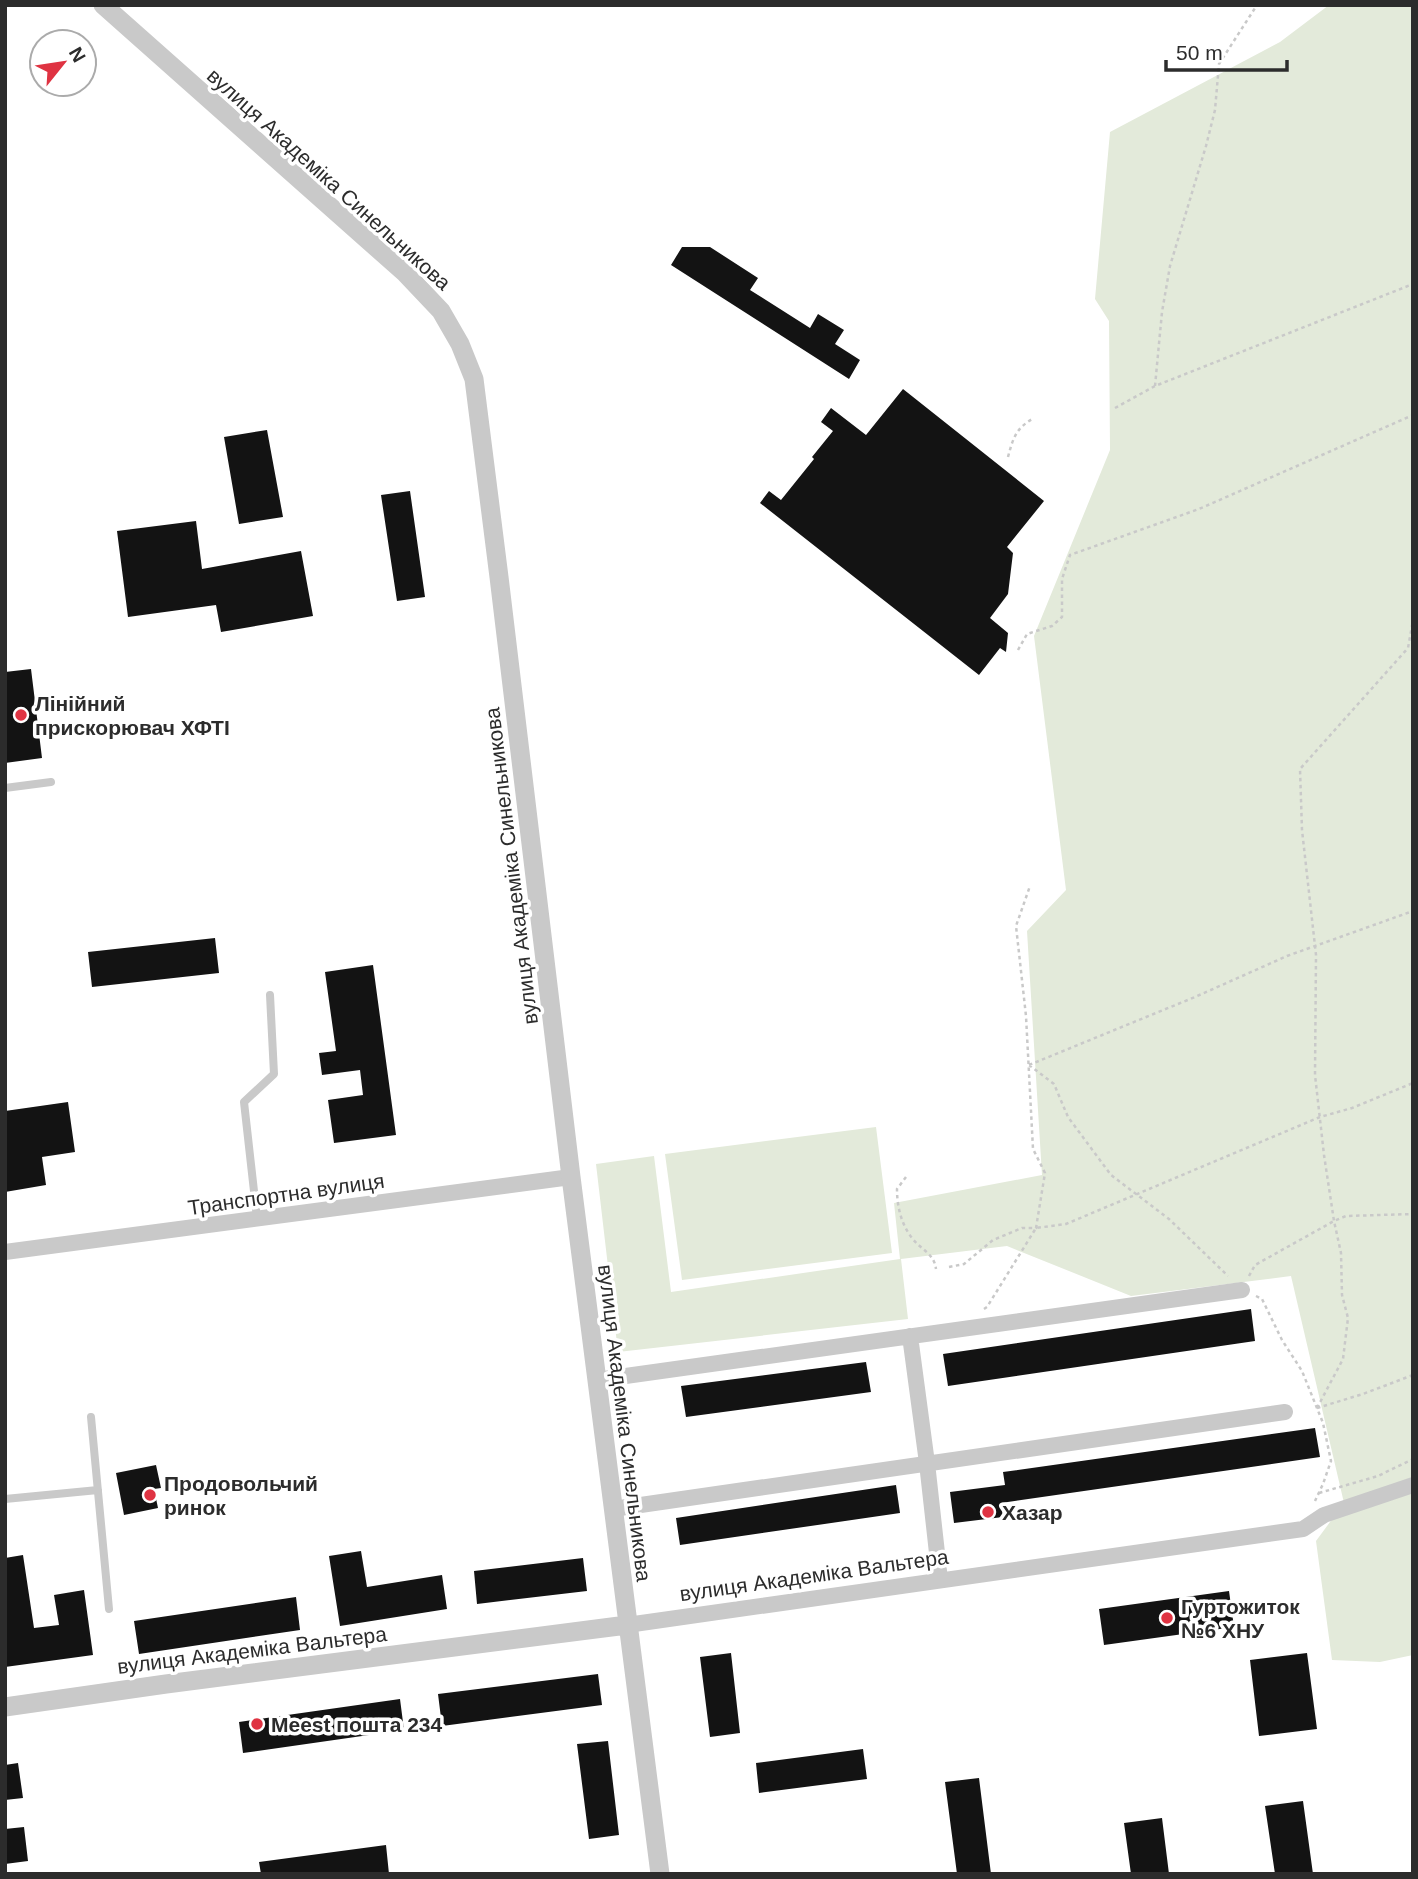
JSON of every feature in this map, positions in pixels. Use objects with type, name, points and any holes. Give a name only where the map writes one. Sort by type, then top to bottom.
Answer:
[{"type":"street","name":"вулиця Академіка Синельникова","points":[[103,5],[405,273],[440,311],[460,344],[474,379],[571,1177],[660,1874]]},
{"type":"street","name":"Транспортна вулиця","points":[[5,1252],[571,1177]]},
{"type":"street","points":[[597,1380],[1242,1290]]},
{"type":"street","points":[[910,1336],[940,1580]]},
{"type":"street","points":[[613,1509],[1285,1412]]},
{"type":"street","name":"вулиця Академіка Вальтера","points":[[5,1707],[627,1625],[1303,1529],[1324,1515],[1413,1485]]},
{"type":"lane","points":[[5,788],[51,782]]},
{"type":"lane","points":[[257,1218],[244,1102],[274,1074],[270,995]]},
{"type":"lane","points":[[91,1417],[109,1609]]},
{"type":"lane","points":[[5,1499],[98,1490]]},
{"type":"path","points":[[1155,386],[1162,312],[1170,266],[1215,110],[1219,64],[1257,5]]},
{"type":"path","points":[[1115,408],[1155,386],[1413,284]]},
{"type":"path","points":[[1018,650],[1027,634],[1052,626],[1062,617],[1062,579],[1070,555],[1199,509],[1413,415]]},
{"type":"path","points":[[1008,457],[1021,425],[1034,418]]},
{"type":"path","points":[[1413,620],[1408,648],[1300,769],[1302,830],[1315,946],[1315,1076],[1334,1221],[1341,1253],[1342,1295],[1348,1318],[1343,1359],[1317,1408],[1413,1375]]},
{"type":"path","points":[[955,1329],[987,1307],[1036,1228],[1045,1173],[1033,1149],[1025,1005],[1016,926],[1030,886]]},
{"type":"path","points":[[1029,1065],[1287,956],[1413,911]]},
{"type":"path","points":[[949,1267],[964,1264],[993,1240],[1021,1228],[1066,1224],[1321,1117],[1352,1108],[1413,1083]]},
{"type":"path","points":[[906,1177],[897,1189],[897,1209],[912,1239],[935,1260],[936,1269]]},
{"type":"path","points":[[1242,1290],[1255,1265],[1334,1221],[1346,1216],[1413,1213]]},
{"type":"path","points":[[1319,1493],[1378,1476],[1413,1458]]},
{"type":"green space","points":[[1329,5],[1413,5],[1413,1655],[1380,1662],[1332,1660],[1316,1541],[1344,1503],[1291,1276],[1131,1296],[1007,1246],[901,1259],[908,1319],[618,1352],[596,1164],[654,1156],[671,1292],[900,1259],[894,1203],[1042,1175],[1027,931],[1066,890],[1034,636],[1110,450],[1109,321],[1095,299],[1110,132],[1280,42]]},
{"type":"green space","points":[[876,1127],[892,1253],[682,1280],[665,1154]]},
{"type":"building","points":[[682,247],[710,247],[758,278],[750,290],[810,328],[818,314],[844,330],[835,344],[860,360],[849,379],[671,265]]},
{"type":"building","points":[[903,389],[1044,501],[1007,547],[1013,553],[1008,594],[990,618],[1008,633],[1006,652],[1000,648],[979,675],[760,503],[769,491],[781,500],[814,459],[812,457],[833,431],[821,422],[831,408],[866,435]]},
{"type":"building","points":[[267,430],[283,517],[239,524],[224,437]]},
{"type":"building","points":[[410,491],[425,597],[397,601],[381,495]]},
{"type":"building","points":[[196,521],[202,569],[301,551],[313,616],[221,632],[216,605],[128,617],[117,531]]},
{"type":"building","name":"Лінійний прискорювач ХФТІ","points":[[31,669],[42,758],[5,763],[5,672]]},
{"type":"building","points":[[215,938],[219,973],[92,987],[88,952]]},
{"type":"building","points":[[373,965],[396,1135],[334,1143],[328,1100],[363,1095],[360,1070],[322,1075],[319,1053],[336,1051],[325,972]]},
{"type":"building","points":[[68,1102],[75,1152],[42,1157],[46,1185],[5,1192],[5,1111]]},
{"type":"building","points":[[1251,1309],[1255,1341],[948,1386],[943,1354]]},
{"type":"building","points":[[866,1362],[871,1392],[686,1417],[681,1386]]},
{"type":"building","points":[[1315,1428],[1320,1457],[1001,1503],[1003,1517],[954,1523],[950,1492],[1005,1485],[1003,1472]]},
{"type":"building","points":[[156,1465],[161,1488],[154,1489],[158,1508],[124,1515],[116,1473]]},
{"type":"building","points":[[896,1485],[900,1513],[680,1545],[676,1518]]},
{"type":"building","points":[[361,1551],[367,1587],[442,1575],[447,1609],[340,1626],[329,1556]]},
{"type":"building","points":[[23,1555],[34,1628],[59,1625],[54,1595],[84,1590],[93,1655],[5,1667],[5,1558]]},
{"type":"building","points":[[583,1558],[587,1591],[477,1604],[474,1571]]},
{"type":"building","name":"Гуртожиток №6 ХНУ","points":[[1229,1591],[1234,1627],[1104,1645],[1099,1609]]},
{"type":"building","points":[[296,1597],[300,1630],[139,1654],[134,1621]]},
{"type":"building","points":[[731,1653],[740,1733],[710,1737],[700,1657]]},
{"type":"building","points":[[1307,1653],[1317,1729],[1259,1736],[1250,1660]]},
{"type":"building","points":[[598,1674],[602,1705],[442,1726],[438,1694]]},
{"type":"building","points":[[400,1699],[404,1730],[243,1753],[239,1722]]},
{"type":"building","points":[[608,1741],[619,1835],[589,1839],[577,1744]]},
{"type":"building","points":[[863,1749],[867,1779],[759,1793],[756,1763]]},
{"type":"building","points":[[18,1763],[23,1798],[5,1800],[5,1765]]},
{"type":"building","points":[[979,1778],[991,1874],[957,1874],[945,1782]]},
{"type":"building","points":[[1303,1801],[1313,1874],[1275,1874],[1265,1806]]},
{"type":"building","points":[[1162,1818],[1169,1874],[1131,1874],[1124,1823]]},
{"type":"building","points":[[24,1827],[28,1861],[5,1864],[5,1829]]},
{"type":"building","points":[[386,1845],[389,1874],[261,1874],[259,1862]]},
{"type":"place","name":"Лінійний прискорювач ХФТІ","points":[[21,715]]},
{"type":"place","name":"Продовольчий ринок","points":[[150,1495]]},
{"type":"place","name":"Хазар","points":[[988,1512]]},
{"type":"place","name":"Гуртожиток №6 ХНУ","points":[[1167,1618]]},
{"type":"place","name":"Meest пошта 234","points":[[257,1724]]}]
